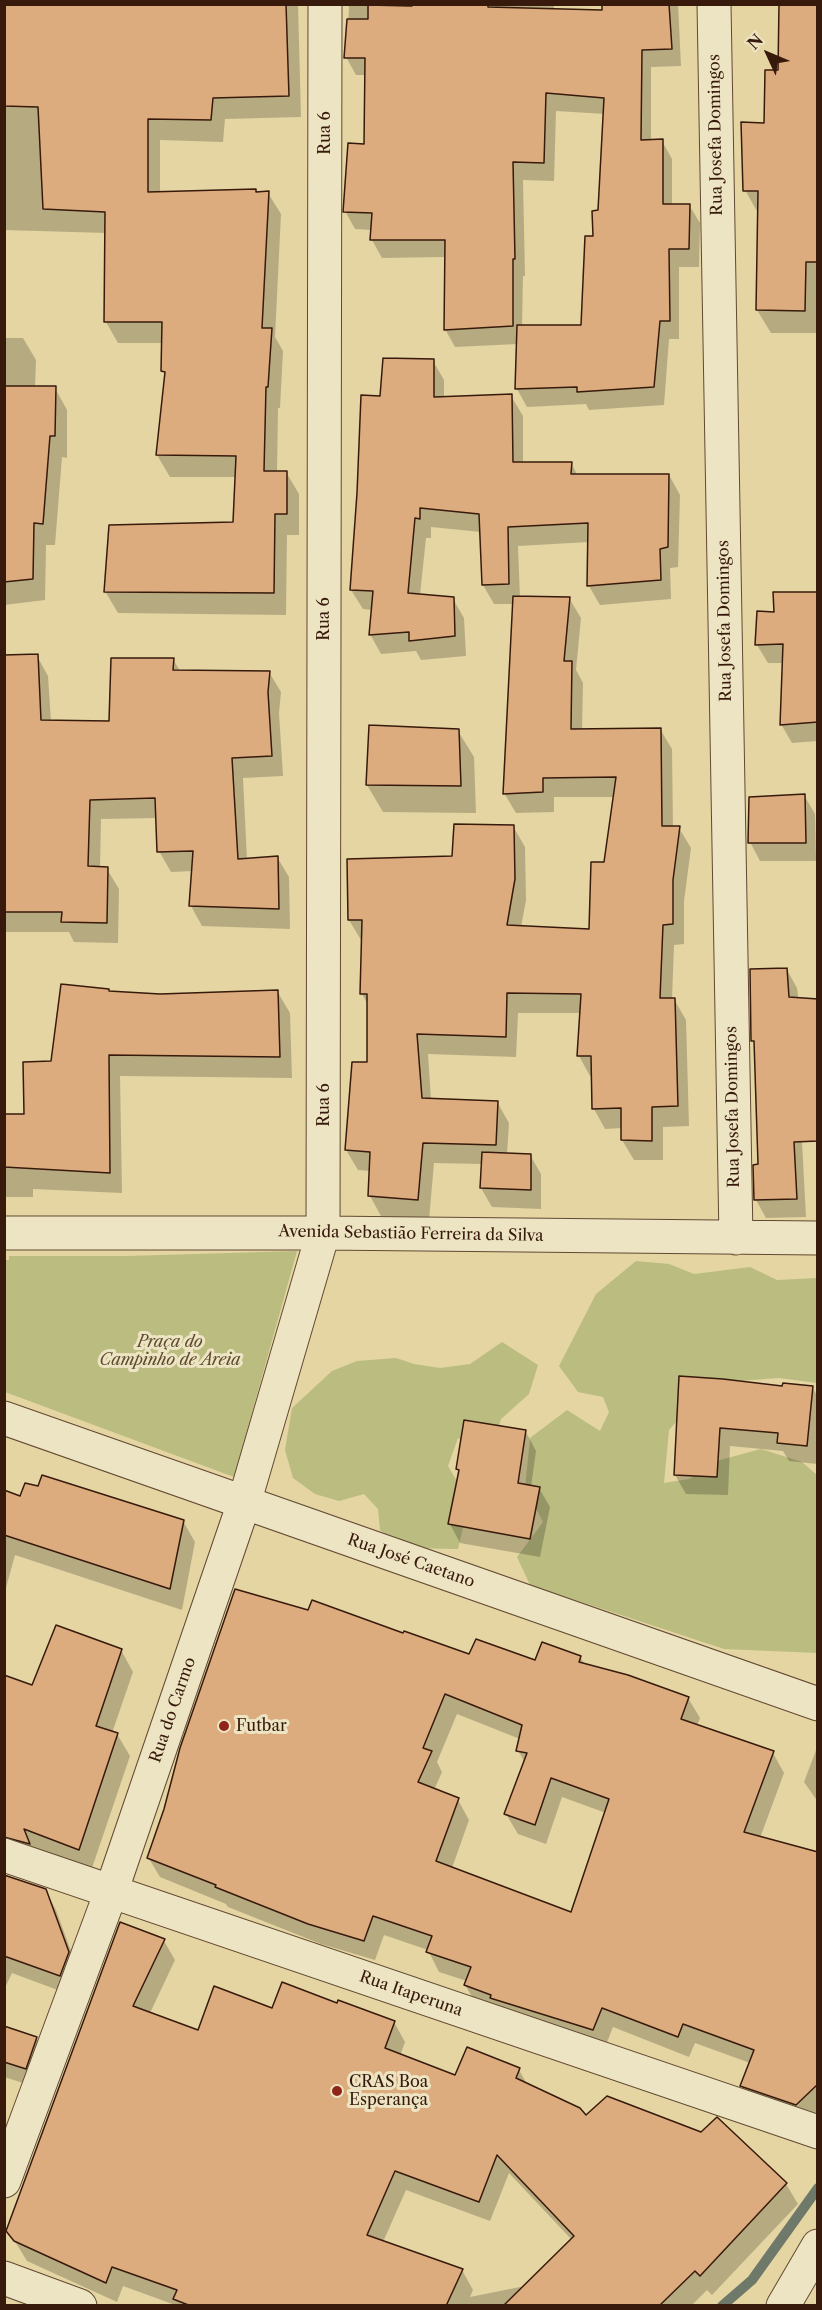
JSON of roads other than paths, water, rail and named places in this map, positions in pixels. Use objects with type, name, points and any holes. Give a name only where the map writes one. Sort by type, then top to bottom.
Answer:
[{"type":"street","name":"Rua 6","points":[[323,1233],[325,4]]},
{"type":"street","name":"Rua Josefa Domingos","points":[[714,4],[736,1238]]},
{"type":"street","name":"Avenida Sebastião Ferreira da Silva","points":[[4,1233],[323,1233],[818,1238]]},
{"type":"street","name":"Rua do Carmo","points":[[4,2181],[111,1892],[244,1503],[323,1233]]},
{"type":"street","name":"Rua José Caetano","points":[[4,1418],[818,1704]]},
{"type":"street","name":"Rua Itaperuna","points":[[4,1855],[815,2131]]},
{"type":"street","points":[[783,2306],[818,2246]]},
{"type":"street","points":[[4,2278],[80,2306]]},
{"type":"waterway","points":[[722,2306],[752,2280],[818,2188]]},
{"type":"place","name":"Futbar","points":[[224,1726]]},
{"type":"place","name":"CRAS Boa Esperança","points":[[337,2091]]},
{"type":"park label","name":"Praça do Campinho de Areia","points":[[170,1351]]}]
